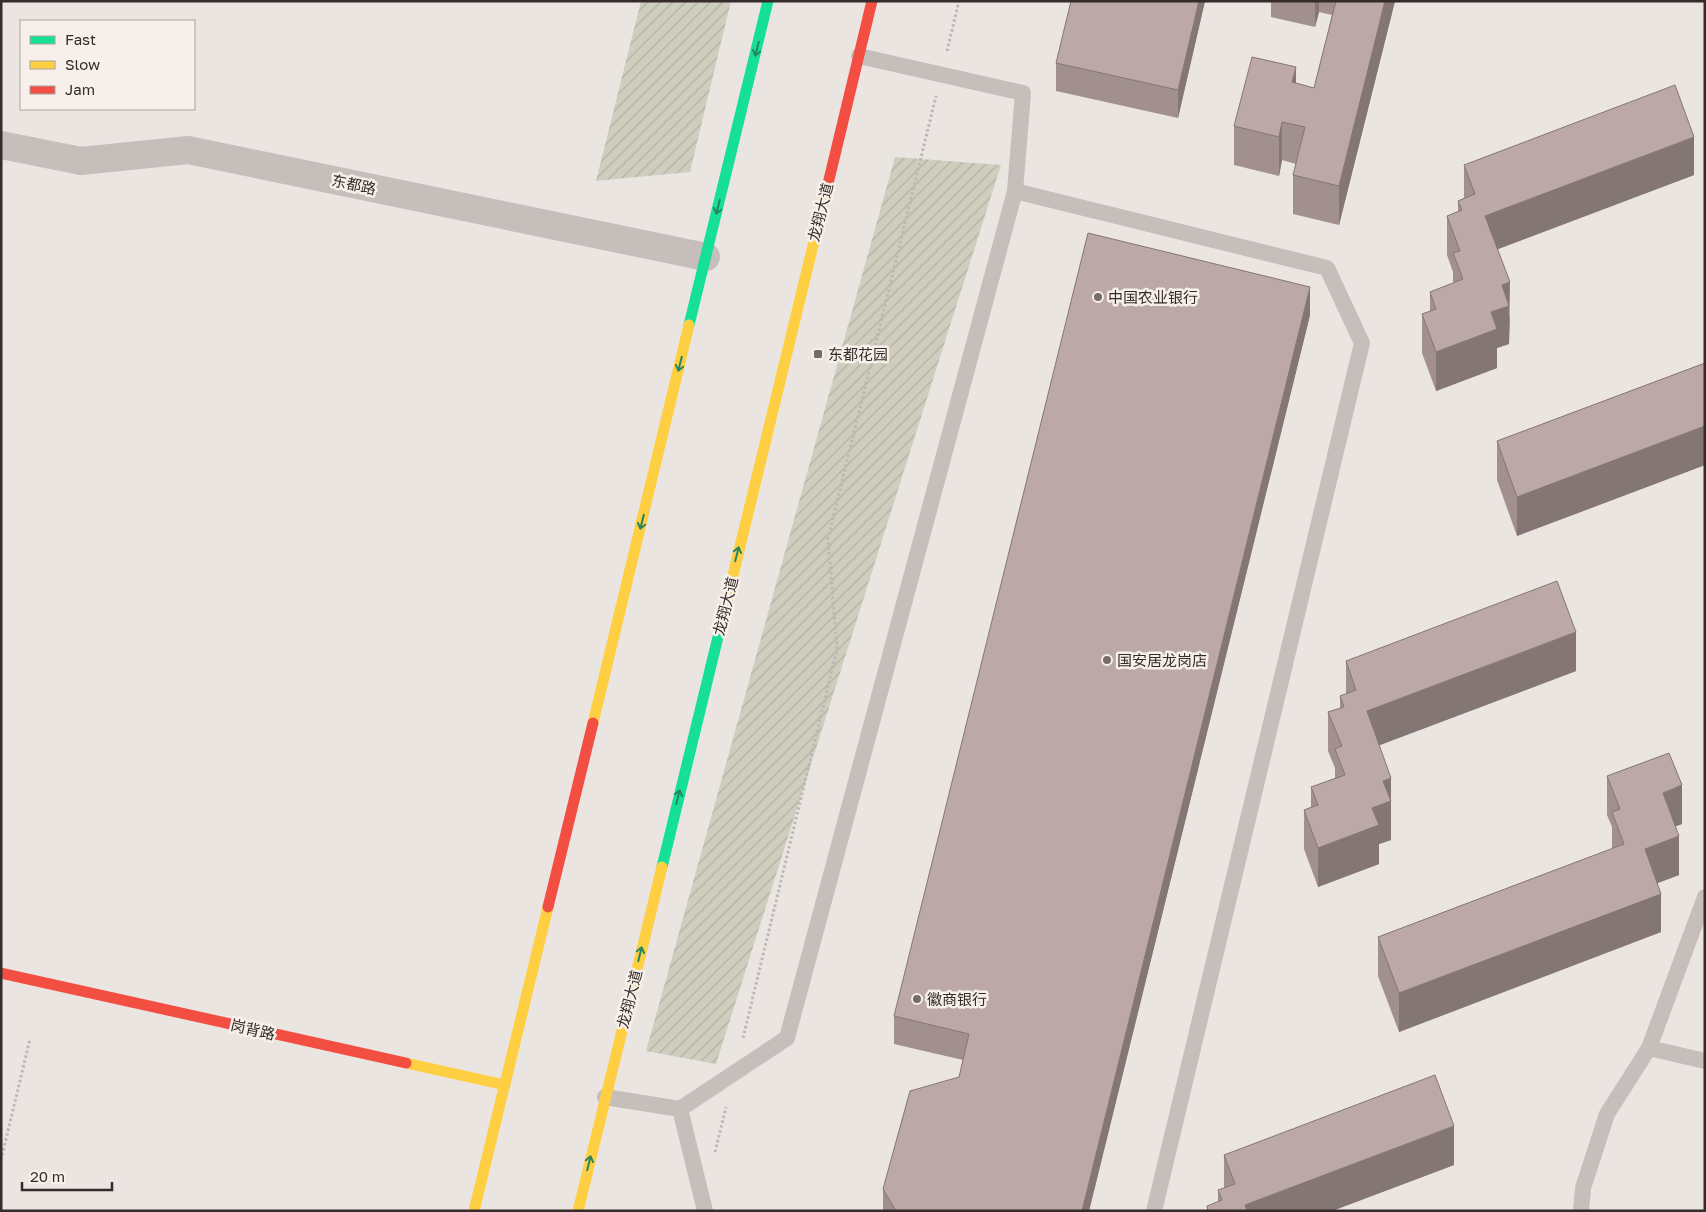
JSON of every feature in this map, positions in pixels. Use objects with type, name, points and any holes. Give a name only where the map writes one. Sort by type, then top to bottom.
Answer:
[{"type":"main road","points":[[474,1211],[768,1]]},
{"type":"main road","name":"龙翔大道","points":[[578,1211],[872,1]]},
{"type":"main road","name":"岗背路","points":[[1,974],[505,1086]]},
{"type":"street","name":"东都路","points":[[1,145],[81,161],[188,150],[706,257]]},
{"type":"lane","points":[[605,1097],[680,1109],[787,1038],[1015,191],[1023,93],[859,56]]},
{"type":"lane","points":[[1015,191],[1327,268],[1362,343],[1154,1211]]},
{"type":"lane","points":[[1581,1211],[1583,1188],[1607,1114],[1649,1048],[1705,897]]},
{"type":"lane","points":[[1649,1048],[1705,1061]]},
{"type":"lane","points":[[680,1109],[705,1211]]},
{"type":"path","points":[[714,1157],[837,649],[828,539],[959,1]]},
{"type":"path","points":[[1,1160],[30,1039]]},
{"type":"shaded area","points":[[641,1],[731,1],[690,172],[596,181]]},
{"type":"shaded area","points":[[895,157],[1001,165],[716,1064],[646,1051]]},
{"type":"building","points":[[1071,1],[1199,1],[1178,90],[1056,63]]},
{"type":"building","points":[[1336,1],[1385,1],[1339,186],[1293,175],[1305,127],[1282,122],[1279,137],[1234,126],[1252,57],[1296,67],[1292,82],[1314,88]]},
{"type":"building","points":[[1675,85],[1694,137],[1485,216],[1510,282],[1502,285],[1509,306],[1491,312],[1497,329],[1436,352],[1422,314],[1436,309],[1430,292],[1463,279],[1453,253],[1460,251],[1447,216],[1462,210],[1458,201],[1475,194],[1464,165]]},
{"type":"building","name":"国安居龙岗店","points":[[1088,233],[1310,287],[1082,1211],[896,1211],[883,1189],[910,1091],[959,1077],[969,1034],[894,1016]]},
{"type":"building","points":[[1705,363],[1705,426],[1517,497],[1497,441]]},
{"type":"building","points":[[1557,581],[1576,632],[1367,711],[1391,778],[1383,781],[1391,801],[1372,808],[1379,825],[1318,848],[1304,810],[1318,805],[1311,787],[1345,775],[1335,749],[1342,746],[1328,712],[1344,707],[1340,696],[1356,690],[1346,661]]},
{"type":"building","points":[[1669,753],[1682,785],[1663,793],[1679,836],[1645,849],[1661,894],[1399,993],[1378,937],[1624,844],[1612,812],[1620,809],[1607,776]]},
{"type":"building","points":[[1435,1075],[1454,1126],[1245,1205],[1247,1211],[1208,1211],[1207,1206],[1222,1200],[1218,1190],[1235,1184],[1224,1155]]},
{"type":"traffic: fast","points":[[689,325],[768,1]]},
{"type":"traffic: fast","points":[[662,867],[727,600]]},
{"type":"traffic: slow","points":[[727,600],[826,192]]},
{"type":"traffic: slow","points":[[593,723],[689,325]]},
{"type":"traffic: slow","points":[[578,1211],[662,867]]},
{"type":"traffic: slow","points":[[474,1211],[548,907]]},
{"type":"traffic: slow","points":[[406,1063],[505,1085]]},
{"type":"traffic: jam","points":[[826,192],[872,1]]},
{"type":"traffic: jam","points":[[548,907],[593,723]]},
{"type":"traffic: jam","points":[[1,973],[406,1063]]},
{"type":"place","name":"中国农业银行","points":[[1098,297]]},
{"type":"place","name":"东都花园","points":[[818,354]]},
{"type":"place","name":"国安居龙岗店","points":[[1107,660]]},
{"type":"place","name":"徽商银行","points":[[917,999]]}]
